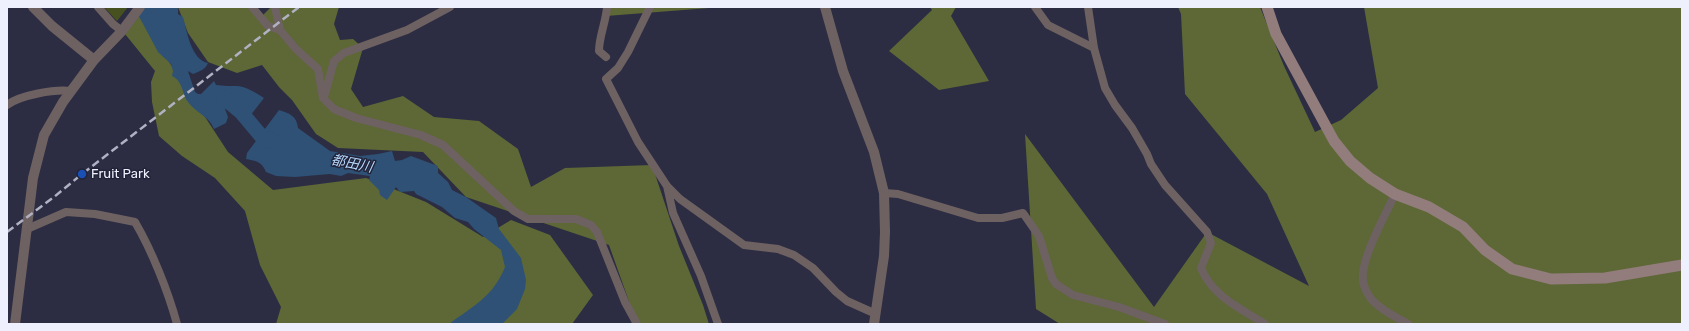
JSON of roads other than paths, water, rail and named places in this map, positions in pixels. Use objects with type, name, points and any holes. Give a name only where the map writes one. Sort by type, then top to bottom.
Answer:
[{"type":"main road","points":[[1267,7],[1276,34],[1334,141],[1350,161],[1370,178],[1395,194],[1429,207],[1462,227],[1485,250],[1512,269],[1551,279],[1605,278],[1682,265]]},
{"type":"street","points":[[33,7],[52,26],[94,60]]},
{"type":"street","points":[[98,7],[112,24],[122,31]]},
{"type":"street","points":[[15,324],[33,178],[44,135],[63,102],[94,60],[122,31],[140,7]]},
{"type":"street","points":[[252,7],[268,26],[280,30]]},
{"type":"street","points":[[275,7],[280,30],[296,48],[318,68],[323,98],[334,109],[356,118],[421,135],[443,145],[514,211],[528,219],[576,219],[591,225],[597,232],[626,302],[637,324]]},
{"type":"street","points":[[323,98],[334,61],[344,53],[407,30],[450,7]]},
{"type":"street","points":[[606,57],[599,51],[599,43],[607,7]]},
{"type":"street","points":[[650,7],[628,52],[618,68],[606,80],[638,142],[667,186],[680,200],[744,244],[778,249],[794,255],[813,268],[836,292],[847,301],[875,319],[885,232],[884,193],[874,152],[842,71],[825,7]]},
{"type":"street","points":[[1035,7],[1048,25],[1094,48]]},
{"type":"street","points":[[1088,7],[1094,48],[1105,88],[1115,105],[1132,128],[1151,164],[1165,185],[1207,232],[1211,243],[1201,268],[1207,280],[1218,293],[1265,324]]},
{"type":"street","points":[[7,105],[21,98],[61,89],[71,91]]},
{"type":"street","points":[[667,186],[668,197],[673,213],[701,276],[718,324]]},
{"type":"street","points":[[884,193],[898,194],[978,218],[1002,218],[1023,213],[1039,236],[1052,278],[1056,284],[1073,294],[1120,307],[1165,324]]},
{"type":"street","points":[[1395,194],[1368,253],[1363,280],[1368,293],[1373,300],[1386,312],[1408,324]]},
{"type":"street","points":[[27,229],[66,212],[95,214],[135,222],[142,234],[177,324]]},
{"type":"water","points":[[134,7],[178,7],[178,14],[183,17],[188,37],[197,57],[208,63],[204,69],[193,74],[188,71],[195,92],[201,94],[214,81],[216,85],[240,86],[247,88],[264,98],[250,116],[230,106],[225,109],[228,117],[226,123],[214,129],[209,121],[191,106],[186,99],[180,84],[176,78],[172,76],[173,71],[171,64],[158,52]]},
{"type":"water","points":[[279,110],[292,116],[296,121],[298,128],[330,151],[360,156],[392,151],[395,161],[411,156],[438,166],[438,173],[448,182],[452,190],[466,197],[496,218],[499,229],[521,258],[526,280],[525,289],[517,309],[503,323],[449,324],[482,300],[495,286],[505,267],[501,250],[474,229],[468,222],[455,218],[442,207],[416,194],[414,191],[400,192],[396,187],[387,200],[380,195],[379,190],[369,180],[370,176],[348,173],[341,176],[330,174],[295,177],[276,176],[266,172],[259,162],[246,159],[247,153]]},
{"type":"waterway","name":"都田川","points":[[224,98],[241,112],[262,137],[279,143]]},
{"type":"railway","points":[[7,232],[299,7]]},
{"type":"place","name":"Fruit Park","points":[[82,174]]}]
